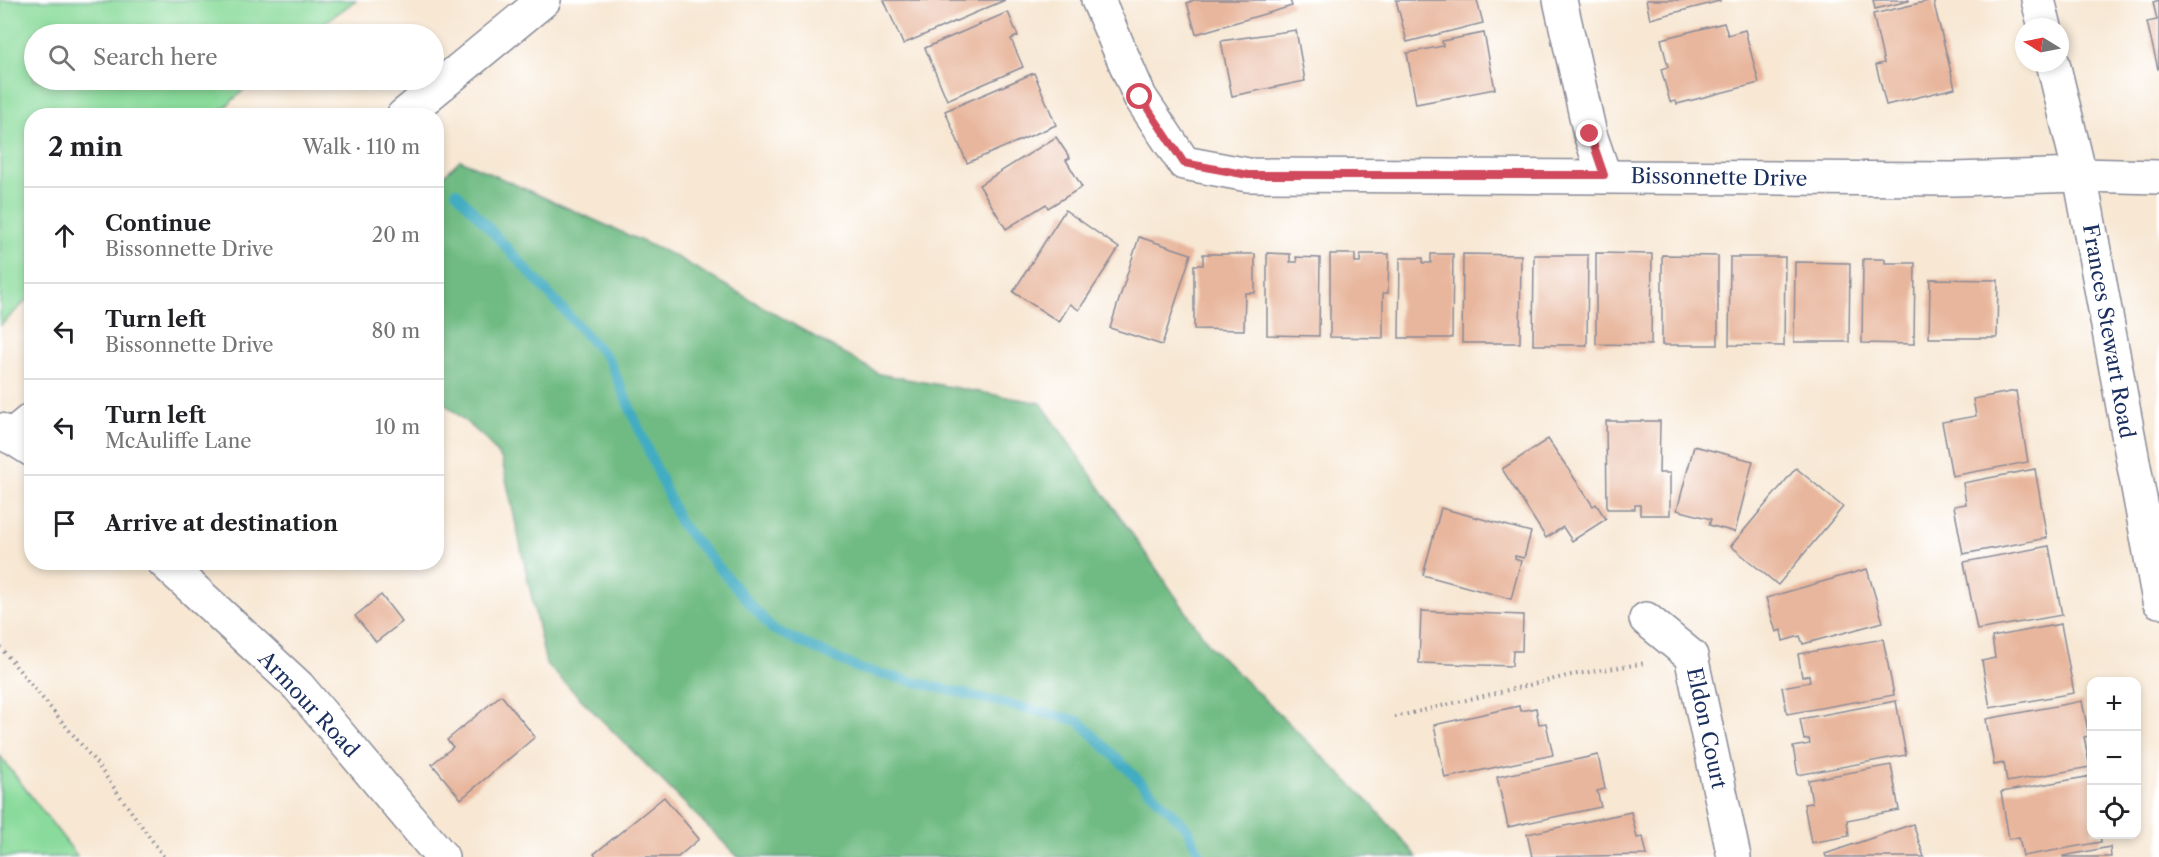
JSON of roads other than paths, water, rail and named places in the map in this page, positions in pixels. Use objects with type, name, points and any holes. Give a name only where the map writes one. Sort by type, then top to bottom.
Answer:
[{"type":"street","points":[[444,82],[544,0]]},
{"type":"street","name":"Bissonnette Drive","points":[[1098,0],[1140,97],[1184,163],[1248,175],[1604,175],[1954,179],[2080,175],[2159,177]]},
{"type":"street","points":[[1560,0],[1590,134],[1604,175]]},
{"type":"street","points":[[2038,0],[2042,18]]},
{"type":"street","name":"Frances Stewart Road","points":[[2055,72],[2080,175],[2159,601]]},
{"type":"street","points":[[413,108],[435,90]]},
{"type":"street","name":"Armour Road","points":[[173,570],[298,686],[442,857]]},
{"type":"street","name":"Eldon Court","points":[[1646,619],[1691,656],[1734,857]]},
{"type":"waterway","points":[[456,192],[609,360],[680,523],[772,629],[860,669],[1079,721],[1187,828],[1201,857]]}]
